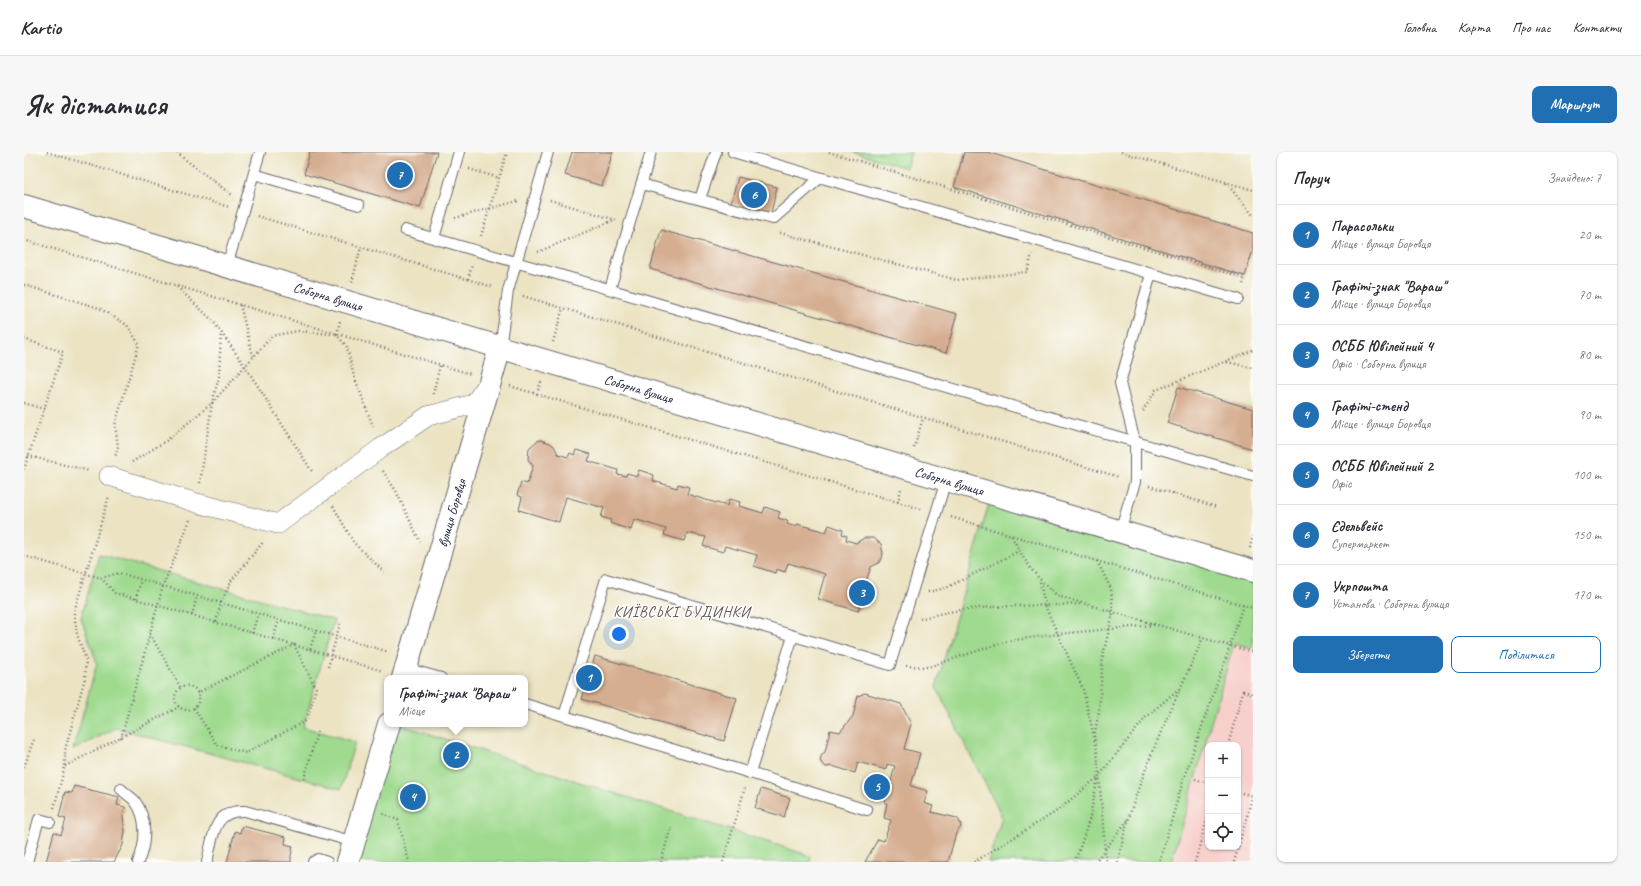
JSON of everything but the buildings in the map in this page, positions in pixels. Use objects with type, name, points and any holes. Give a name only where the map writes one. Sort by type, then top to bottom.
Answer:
[{"type":"main road","name":"Соборна вулиця","points":[[24,206],[1253,571]]},
{"type":"main road","name":"вулиця Боровця","points":[[404,673],[500,348]]},
{"type":"main road","points":[[351,852],[388,727]]},
{"type":"street","points":[[109,476],[197,503],[278,524],[380,448],[428,416],[474,404],[490,380]]},
{"type":"lane","points":[[227,266],[260,152]]},
{"type":"lane","points":[[434,238],[459,152]]},
{"type":"lane","points":[[500,348],[508,291],[548,152]]},
{"type":"lane","points":[[610,289],[651,152]]},
{"type":"lane","points":[[700,199],[716,152]]},
{"type":"lane","points":[[733,152],[1238,299]]},
{"type":"lane","points":[[254,174],[360,205]]},
{"type":"lane","points":[[642,184],[773,219],[820,178]]},
{"type":"lane","points":[[405,230],[1253,476]]},
{"type":"lane","points":[[1120,531],[1135,482],[1135,442],[1120,383],[1151,274]]},
{"type":"lane","points":[[564,716],[606,579],[890,665],[946,480]]},
{"type":"lane","points":[[750,773],[793,636]]},
{"type":"lane","points":[[404,673],[419,675]]},
{"type":"lane","points":[[528,705],[867,810]]},
{"type":"lane","points":[[121,789],[135,801],[142,816],[145,834],[142,852],[138,862]]},
{"type":"lane","points":[[207,862],[219,820],[226,813],[236,810],[245,811],[351,852]]},
{"type":"lane","points":[[27,862],[39,819],[50,822]]},
{"type":"lane","points":[[313,862],[318,859],[327,862]]},
{"type":"path","points":[[47,152],[244,208],[468,279],[1217,507]]},
{"type":"path","points":[[177,152],[244,208]]},
{"type":"path","points":[[468,279],[507,152]]},
{"type":"path","points":[[829,152],[1245,278],[1238,299]]},
{"type":"path","points":[[1121,152],[1253,190]]},
{"type":"path","points":[[456,165],[499,178]]},
{"type":"path","points":[[1226,182],[1253,215]]},
{"type":"path","points":[[516,262],[615,220]]},
{"type":"path","points":[[775,232],[957,280],[1027,272],[1036,240]]},
{"type":"path","points":[[24,240],[1253,608]]},
{"type":"path","points":[[24,285],[99,308],[127,325],[139,344],[115,425],[118,446],[109,476],[110,492],[74,612],[77,634],[86,660],[85,678],[65,750],[65,766],[179,707]]},
{"type":"path","points":[[176,286],[213,321],[222,333],[325,490],[354,543],[384,572]]},
{"type":"path","points":[[240,305],[253,356]]},
{"type":"path","points":[[28,456],[109,476],[166,441],[212,403],[272,336],[298,332],[337,334]]},
{"type":"path","points":[[121,738],[163,586],[197,503],[212,403],[219,377],[222,333]]},
{"type":"path","points":[[24,339],[63,352],[24,469]]},
{"type":"path","points":[[1132,429],[1156,390],[1253,350]]},
{"type":"path","points":[[1227,362],[1253,368]]},
{"type":"path","points":[[428,416],[440,365]]},
{"type":"path","points":[[24,403],[44,409]]},
{"type":"path","points":[[216,622],[221,603],[231,581],[278,524]]},
{"type":"path","points":[[1012,535],[1019,552],[1040,581],[1058,596],[1253,652]]},
{"type":"path","points":[[911,595],[946,588],[1019,552]]},
{"type":"path","points":[[24,556],[101,578],[119,573],[390,652],[404,673]]},
{"type":"path","points":[[1094,738],[1099,711],[1103,655],[1113,612],[1111,589],[1097,561]]},
{"type":"path","points":[[101,578],[115,593],[384,671],[404,673]]},
{"type":"path","points":[[136,599],[141,580]]},
{"type":"path","points":[[1040,581],[1045,606],[1083,689],[1097,750],[1106,862]]},
{"type":"path","points":[[192,615],[197,596]]},
{"type":"path","points":[[902,624],[958,610],[1003,606],[1084,604]]},
{"type":"path","points":[[1159,862],[1184,778],[1244,605]]},
{"type":"path","points":[[252,633],[258,614]]},
{"type":"path","points":[[273,639],[279,620]]},
{"type":"path","points":[[328,667],[340,624]]},
{"type":"path","points":[[890,665],[928,667],[1008,642],[1058,634],[1157,625]]},
{"type":"path","points":[[310,650],[316,631]]},
{"type":"path","points":[[150,634],[181,688]]},
{"type":"path","points":[[1118,862],[1122,838],[1147,767],[1181,687],[1204,638]]},
{"type":"path","points":[[197,693],[294,645]]},
{"type":"path","points":[[194,708],[217,745],[246,754],[307,720],[316,688],[294,645]]},
{"type":"path","points":[[188,686],[197,693],[198,701],[194,708],[186,710],[179,707],[175,697],[181,688],[188,686]]},
{"type":"path","points":[[974,862],[1057,811],[1098,777],[1146,717],[1181,687]]},
{"type":"path","points":[[1229,742],[1243,691],[1253,694]]},
{"type":"path","points":[[304,779],[318,729]]},
{"type":"path","points":[[24,767],[34,740]]},
{"type":"path","points":[[722,862],[750,773]]},
{"type":"path","points":[[1076,862],[1089,821],[1098,777]]},
{"type":"path","points":[[1195,779],[1205,782]]},
{"type":"path","points":[[1234,862],[1253,796],[1241,793]]},
{"type":"path","points":[[364,807],[398,820],[409,862]]},
{"type":"path","points":[[1095,862],[1129,818]]},
{"type":"path","points":[[662,862],[670,827]]},
{"type":"path","points":[[1195,862],[1205,827]]},
{"type":"shaded area","points":[[1234,642],[1253,648],[1253,862],[1171,862],[1205,743],[1205,850],[1241,850],[1241,742],[1205,742]]},
{"type":"green space","points":[[852,152],[911,152],[906,168]]},
{"type":"green space","points":[[992,493],[1253,571],[1253,648],[1234,643],[1171,862],[988,862],[1002,817],[936,687]]},
{"type":"green space","points":[[99,554],[334,620],[303,727],[355,742],[341,789],[116,728],[73,750],[97,663],[81,618]]},
{"type":"green space","points":[[397,727],[407,727],[811,856],[810,862],[348,862]]},
{"type":"place","name":"Укрпошта","points":[[400,175]]},
{"type":"place","name":"Єдельвейс","points":[[754,195]]},
{"type":"place","name":"ОСББ Ювілейний 4","points":[[862,593]]},
{"type":"place","name":"Парасольки","points":[[589,678]]},
{"type":"place","name":"Графіті-знак \"Вараш\"","points":[[456,755]]},
{"type":"place","name":"ОСББ Ювілейний 2","points":[[877,787]]},
{"type":"place","name":"Графіті-стенд","points":[[413,797]]},
{"type":"district","name":"КИЇВСЬКІ БУДИНКИ","points":[[682,612]]}]
